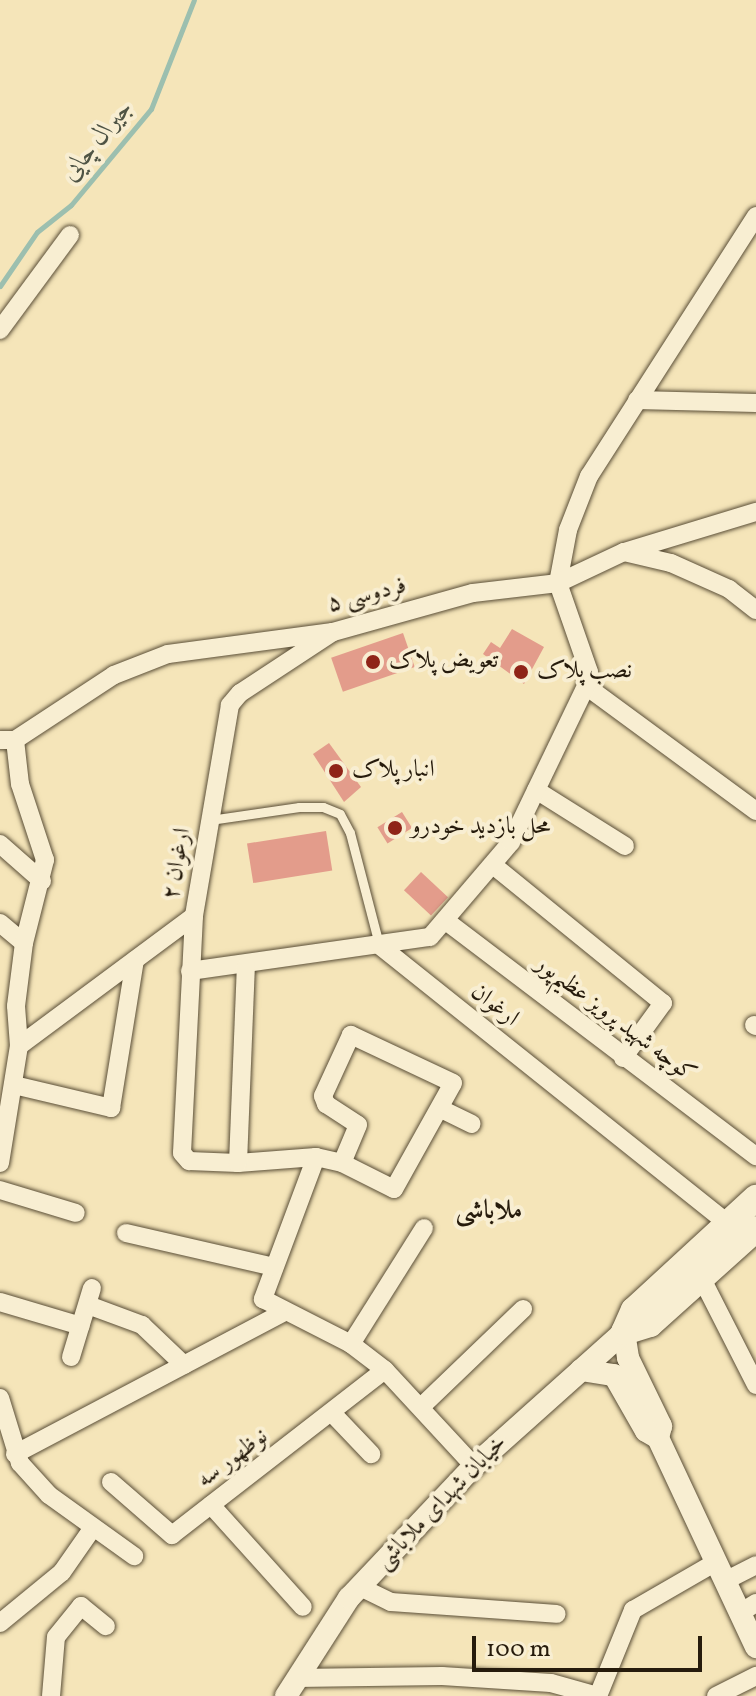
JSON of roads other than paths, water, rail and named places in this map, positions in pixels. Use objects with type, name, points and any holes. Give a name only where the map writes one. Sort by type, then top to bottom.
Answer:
[{"type":"main road","name":"خیابان شهدای ملاباشی","points":[[624,1332],[634,1310],[756,1198]]},
{"type":"main road","name":"خیابان شهدای ملاباشی","points":[[624,1332],[650,1324],[756,1229]]},
{"type":"street","points":[[190,971],[246,966],[430,937],[511,842],[586,686],[589,672],[558,583],[577,501],[637,400],[756,216]]},
{"type":"street","points":[[0,330],[70,235]]},
{"type":"street","points":[[637,400],[756,403]]},
{"type":"street","name":"فردوسی ۵","points":[[7,740],[114,675],[168,654],[333,632],[473,593],[558,583],[624,552],[756,512]]},
{"type":"street","points":[[624,552],[671,563],[729,589],[756,610]]},
{"type":"street","name":"ارغوان ۲","points":[[238,1163],[183,1159],[194,916],[230,705],[240,693],[333,632]]},
{"type":"street","points":[[586,686],[756,811]]},
{"type":"street","points":[[0,1163],[19,1046],[16,1006],[24,943],[45,860],[7,740]]},
{"type":"street","points":[[536,790],[625,846]]},
{"type":"street","points":[[0,844],[42,881]]},
{"type":"street","points":[[493,865],[663,1003],[623,1058]]},
{"type":"street","points":[[19,1046],[194,916]]},
{"type":"street","name":"کوچه شهید پرویز عظیم‌پور","points":[[446,921],[756,1156]]},
{"type":"street","points":[[0,923],[24,943]]},
{"type":"street","name":"ارغوان","points":[[379,945],[727,1223]]},
{"type":"street","points":[[14,1085],[111,1108],[135,960]]},
{"type":"street","points":[[246,966],[238,1163],[316,1157],[342,1163],[394,1189],[453,1087],[450,1081],[351,1035],[323,1096],[326,1104],[358,1125],[342,1163]]},
{"type":"street","points":[[0,1035],[19,1046]]},
{"type":"street","points":[[441,1109],[472,1124]]},
{"type":"street","points":[[316,1157],[263,1299],[351,1344],[385,1370],[422,1406],[474,1466]]},
{"type":"street","points":[[0,1190],[76,1213]]},
{"type":"street","points":[[351,1344],[424,1228]]},
{"type":"street","points":[[126,1233],[274,1267]]},
{"type":"street","points":[[702,1279],[756,1385]]},
{"type":"street","points":[[71,1357],[90,1296],[142,1325],[184,1365]]},
{"type":"street","points":[[0,1302],[81,1326]]},
{"type":"street","points":[[422,1406],[523,1309]]},
{"type":"street","points":[[15,1454],[286,1311]]},
{"type":"street","points":[[624,1332],[628,1358],[661,1426],[658,1438]]},
{"type":"street","name":"خیابان شهدای ملاباشی","points":[[291,1687],[360,1587],[474,1466],[624,1332]]},
{"type":"street","name":"نوظهور سه","points":[[111,1482],[172,1535],[385,1370]]},
{"type":"street","points":[[581,1370],[614,1375],[646,1431],[658,1438],[721,1571],[748,1608],[756,1647]]},
{"type":"street","points":[[0,1398],[15,1454],[49,1495],[92,1529],[134,1556]]},
{"type":"street","points":[[332,1413],[371,1454]]},
{"type":"street","points":[[211,1505],[303,1607]]},
{"type":"street","points":[[0,1623],[62,1572],[92,1529]]},
{"type":"street","points":[[291,1687],[442,1676],[551,1683],[598,1696],[633,1610],[721,1571],[756,1565]]},
{"type":"street","points":[[360,1587],[391,1602],[557,1614]]},
{"type":"street","points":[[51,1696],[56,1637],[81,1606],[106,1626]]},
{"type":"street","points":[[716,1696],[756,1676]]},
{"type":"lane","points":[[210,820],[299,807],[323,807],[340,814],[350,833],[379,945]]},
{"type":"waterway","name":"جیرال چایی","points":[[0,286],[37,232],[71,205],[151,109],[194,0]]},
{"type":"place","name":"تعویض پلاک","points":[[373,662]]},
{"type":"place","name":"نصب پلاک","points":[[521,672]]},
{"type":"place","name":"انبار پلاک","points":[[336,771]]},
{"type":"place","name":"محل بازدید خودرو","points":[[395,828]]},
{"type":"district","name":"ملاباشی","points":[[489,1212]]}]
